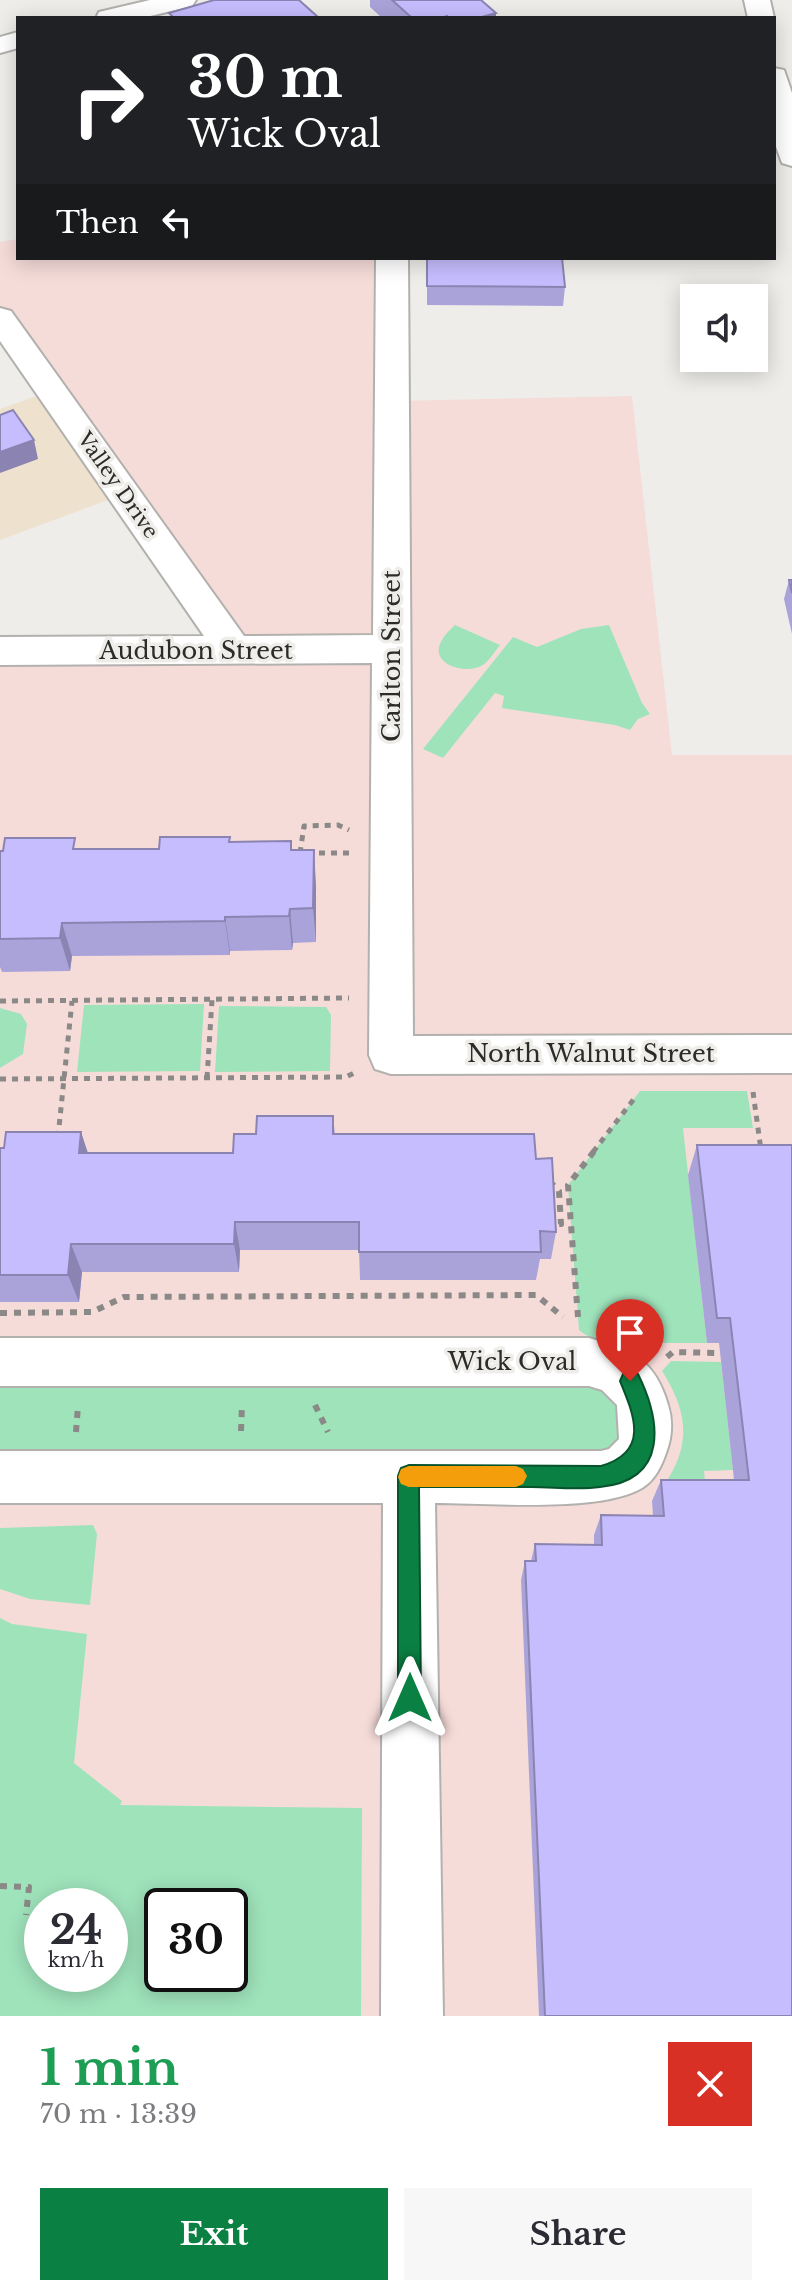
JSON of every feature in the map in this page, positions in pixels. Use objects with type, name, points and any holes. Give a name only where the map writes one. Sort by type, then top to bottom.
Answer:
[{"type":"street","points":[[117,16],[183,0]]},
{"type":"street","points":[[776,87],[786,144]]},
{"type":"street","name":"Carlton Street","points":[[391,1055],[392,260]]},
{"type":"street","name":"Valley Drive","points":[[0,318],[235,652]]},
{"type":"street","name":"Audubon Street","points":[[0,651],[392,649]]},
{"type":"street","name":"North Walnut Street","points":[[391,1055],[792,1054]]},
{"type":"street","name":"Wick Oval","points":[[0,1362],[295,1362],[588,1348],[630,1381],[642,1405],[645,1435],[640,1454],[626,1469],[601,1477],[0,1477]]},
{"type":"street","points":[[409,1476],[412,2016]]},
{"type":"path","points":[[300,853],[304,826],[338,825],[352,834]]},
{"type":"path","points":[[285,853],[358,854]]},
{"type":"path","points":[[0,1001],[390,998]]},
{"type":"path","points":[[207,1078],[212,1000]]},
{"type":"path","points":[[58,1139],[72,1001]]},
{"type":"path","points":[[0,1079],[346,1077],[391,1055]]},
{"type":"path","points":[[588,1348],[568,1185],[640,1091]]},
{"type":"path","points":[[753,1091],[763,1158]]},
{"type":"path","points":[[539,1170],[559,1191],[561,1224]]},
{"type":"path","points":[[549,1224],[571,1224]]},
{"type":"path","points":[[0,1313],[92,1312],[124,1297],[536,1295],[588,1348]]},
{"type":"path","points":[[72,1477],[82,1362]]},
{"type":"path","points":[[239,1476],[244,1362]]},
{"type":"path","points":[[295,1362],[349,1476]]},
{"type":"path","points":[[0,1886],[29,1888]]},
{"type":"shaded area","points":[[16,239],[16,260],[395,260],[394,401],[632,396],[672,755],[792,755],[792,2016],[0,2016],[0,651],[234,652],[0,318],[0,242]]},
{"type":"shaded area","points":[[51,391],[124,494],[0,540],[0,409]]},
{"type":"green space","points":[[455,625],[500,645],[486,663],[476,668],[450,666],[440,656],[439,648],[443,638]]},
{"type":"green space","points":[[609,625],[642,703],[650,714],[638,719],[630,730],[502,708],[504,696],[495,693],[443,758],[423,749],[513,637],[537,647],[581,629]]},
{"type":"green space","points":[[204,1004],[200,1071],[77,1072],[84,1005]]},
{"type":"green space","points":[[219,1006],[326,1007],[331,1015],[330,1071],[215,1072]]},
{"type":"green space","points":[[0,1008],[21,1014],[27,1024],[23,1054],[0,1068]]},
{"type":"green space","points":[[640,1091],[747,1091],[753,1128],[683,1128],[707,1343],[658,1343],[638,1358],[579,1330],[568,1185]]},
{"type":"green space","points":[[671,1361],[721,1362],[733,1470],[704,1471],[707,1502],[652,1501],[674,1469],[683,1438],[679,1406],[662,1371]]},
{"type":"green space","points":[[0,1362],[618,1372],[640,1454],[0,1477]]},
{"type":"green space","points":[[93,1525],[97,1534],[90,1605],[30,1599],[0,1589],[0,1528]]},
{"type":"green space","points":[[0,1618],[12,1624],[87,1634],[74,1763],[122,1801],[120,1805],[362,1808],[361,2016],[0,2016]]},
{"type":"building","points":[[214,0],[299,0],[317,16],[172,16],[169,13]]},
{"type":"building","points":[[392,0],[481,0],[496,13],[485,16],[410,16]]},
{"type":"building","points":[[427,260],[562,260],[565,287],[427,286]]},
{"type":"building","points":[[13,410],[34,440],[0,452],[0,415]]},
{"type":"building","points":[[160,837],[230,837],[229,842],[291,841],[291,850],[314,850],[313,908],[290,909],[289,916],[225,917],[225,921],[62,923],[60,938],[0,939],[0,851],[3,851],[5,838],[75,838],[73,849],[159,849]]},
{"type":"building","points":[[257,1116],[333,1116],[333,1134],[534,1134],[536,1159],[552,1158],[556,1232],[540,1231],[541,1252],[359,1252],[359,1222],[235,1222],[234,1244],[71,1244],[68,1275],[0,1275],[0,1148],[4,1148],[6,1132],[81,1132],[79,1153],[233,1153],[234,1134],[256,1134]]},
{"type":"building","points":[[697,1145],[792,1145],[792,2016],[545,2016],[525,1561],[536,1561],[535,1544],[602,1545],[601,1515],[664,1516],[661,1480],[749,1480],[730,1318],[717,1318]]},
{"type":"slow traffic","points":[[409,1477],[516,1476]]},
{"type":"route","points":[[410,1698],[409,1476],[601,1477],[626,1469],[640,1454],[646,1419],[630,1381]]}]
